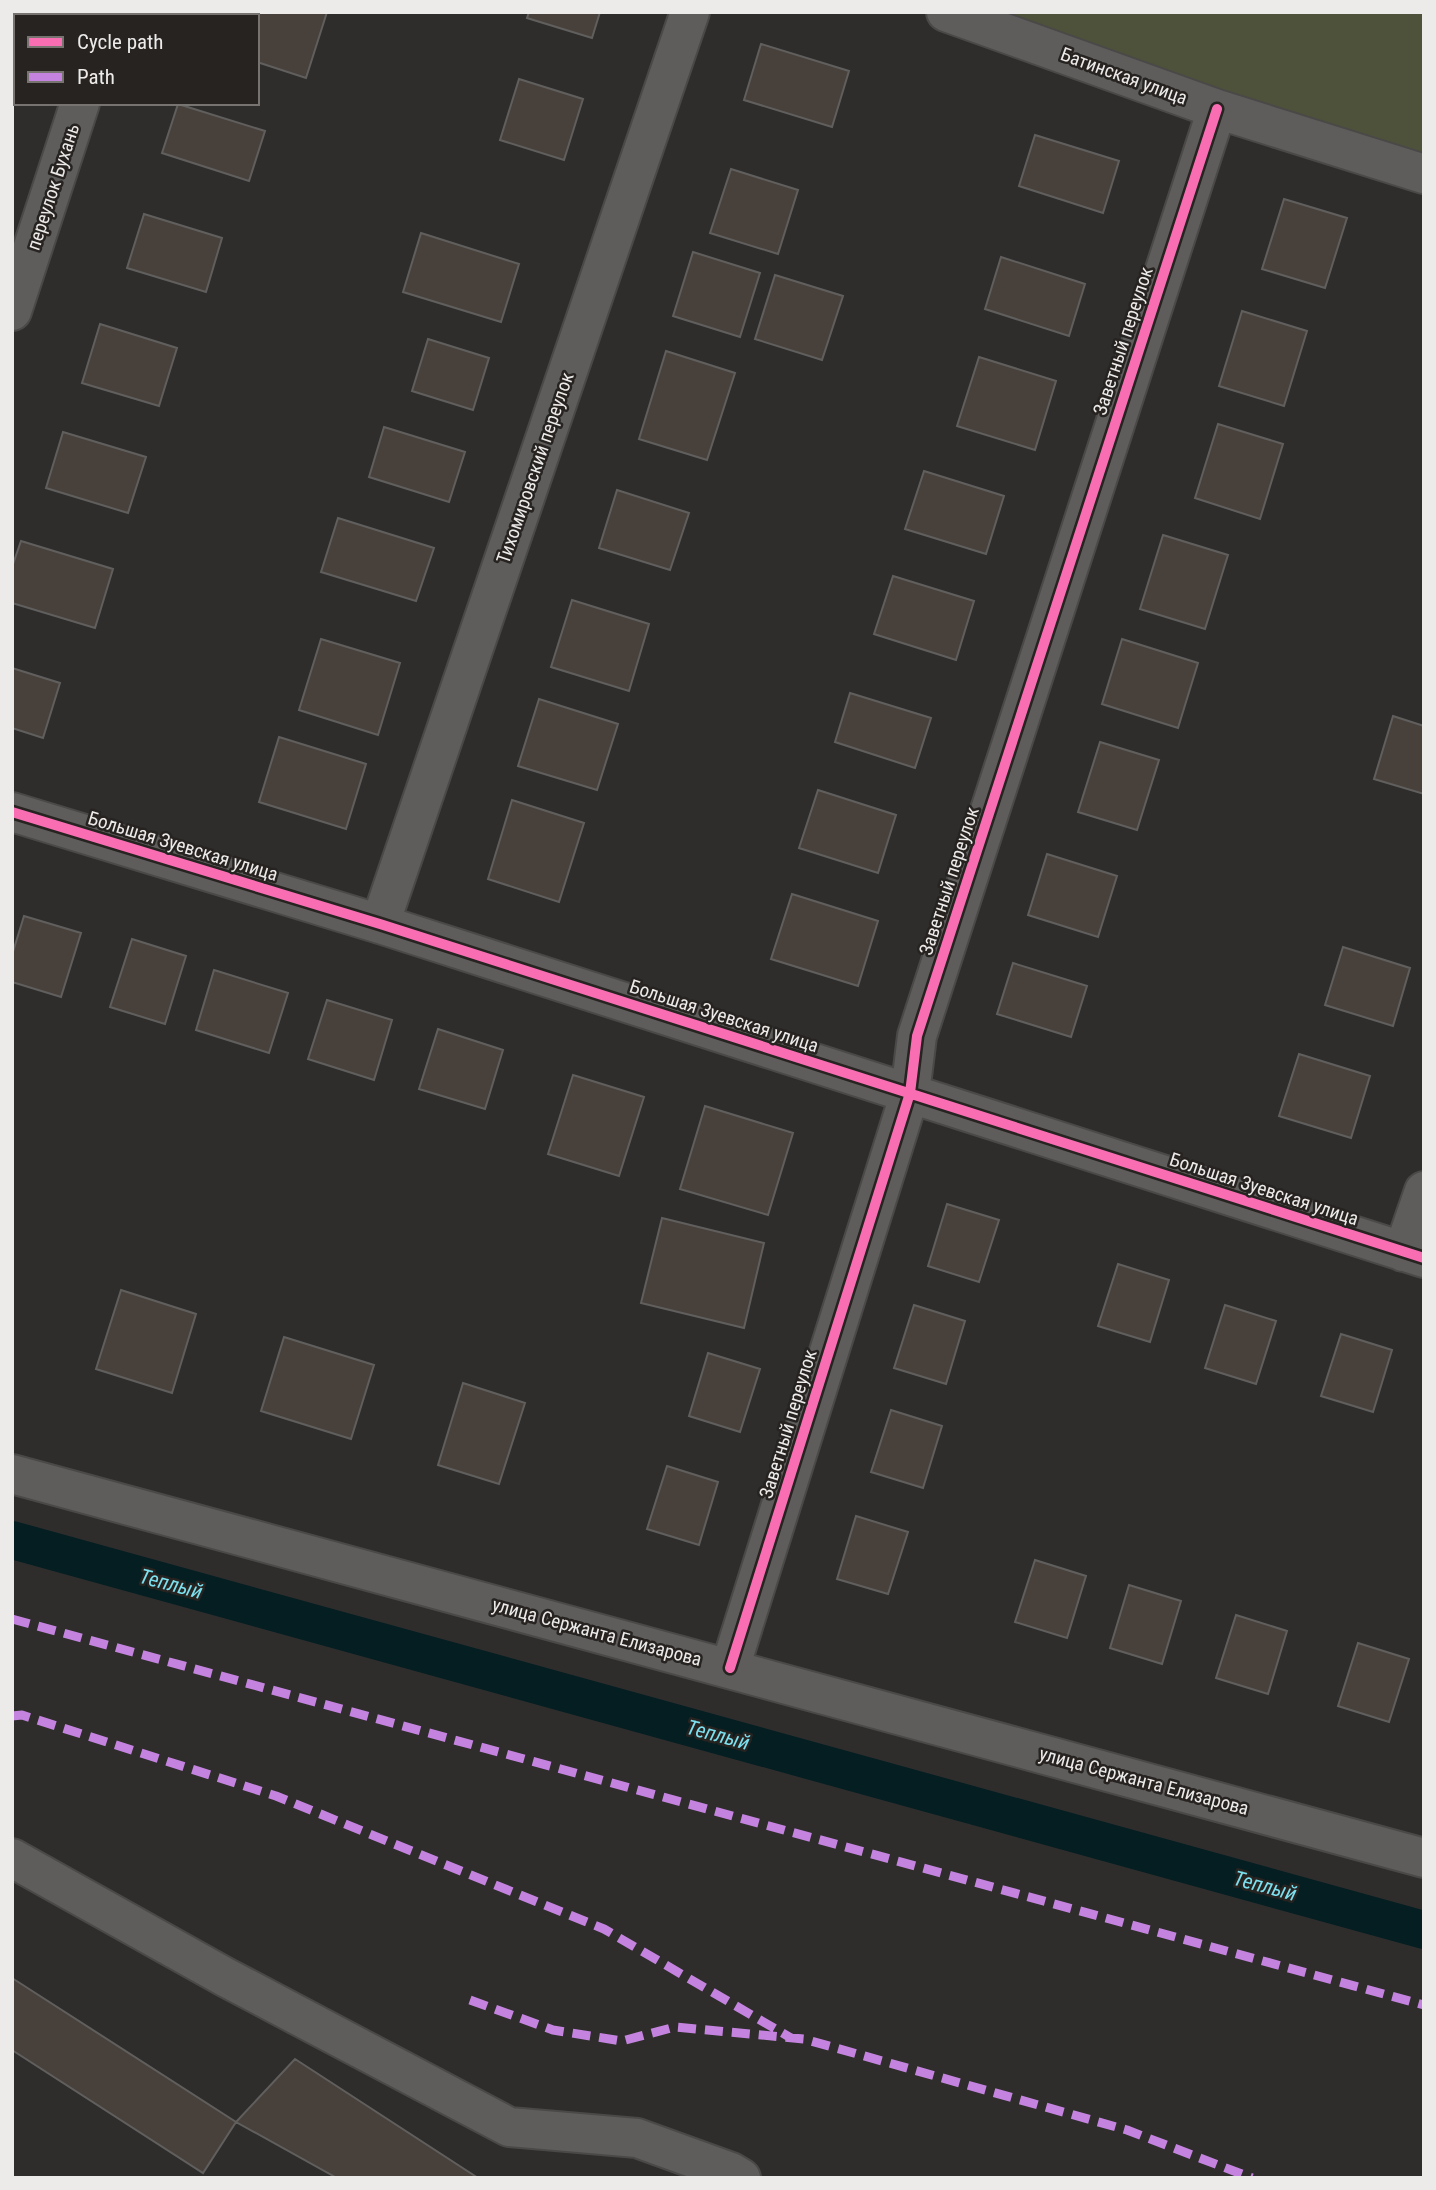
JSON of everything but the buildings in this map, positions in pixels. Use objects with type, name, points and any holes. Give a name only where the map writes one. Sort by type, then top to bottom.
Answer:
[{"type":"street","name":"Тихомировский переулок","points":[[380,924],[690,12]]},
{"type":"street","name":"Батинская улица","points":[[946,12],[1216,109],[1424,174]]},
{"type":"street","name":"переулок Бухань","points":[[12,311],[79,105]]},
{"type":"street","name":"Заветный переулок","points":[[730,1668],[909,1093],[917,1036],[1216,109]]},
{"type":"street","name":"Большая Зуевская улица","points":[[12,812],[380,924],[1414,1255]]},
{"type":"street","points":[[1414,1255],[1424,1191]]},
{"type":"street","name":"улица Сержанта Елизарова","points":[[12,1474],[1424,1858]]},
{"type":"street","points":[[12,1858],[237,1983],[509,2127],[637,2138],[741,2178]]},
{"type":"green space","points":[[979,12],[1424,12],[1424,156]]},
{"type":"waterway","name":"Теплый","points":[[12,1540],[1424,1930]]},
{"type":"marked path","points":[[12,1619],[1424,2005]]},
{"type":"marked path","points":[[12,1716],[22,1715],[276,1796],[604,1929],[791,2038]]},
{"type":"marked path","points":[[470,2000],[553,2030],[622,2041],[675,2027],[804,2039],[1127,2130],[1252,2178]]},
{"type":"cycle path","points":[[730,1668],[910,1093],[917,1036],[1217,109]]},
{"type":"cycle path","points":[[12,812],[380,924],[1424,1258]]}]
